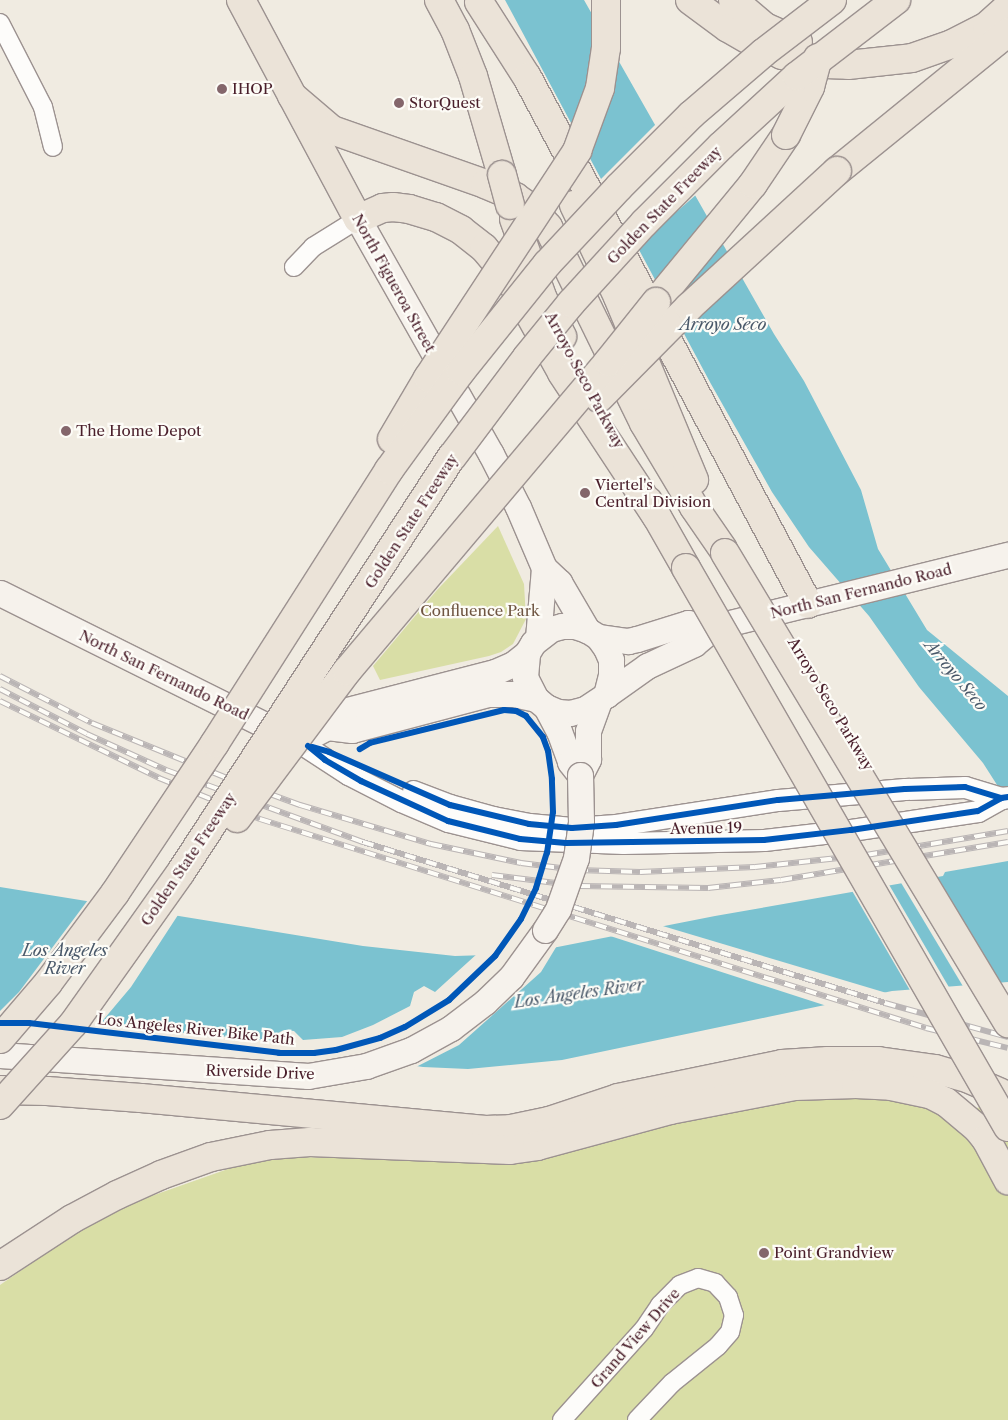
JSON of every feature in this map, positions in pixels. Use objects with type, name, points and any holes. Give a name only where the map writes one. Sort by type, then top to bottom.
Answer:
[{"type":"main road","name":"North Figueroa Street","points":[[241,0],[358,219],[491,454],[518,507],[544,568],[559,582],[593,634]]},
{"type":"main road","name":"Arroyo Seco Parkway","points":[[439,0],[455,30],[474,76],[510,206],[527,259],[543,299],[657,517],[1008,1127]]},
{"type":"main road","points":[[318,582],[360,491],[423,386],[577,151],[600,88],[606,48],[606,0]]},
{"type":"main road","points":[[690,0],[728,28],[752,42],[782,54],[825,64],[848,65],[912,58],[952,44],[1006,17]]},
{"type":"main road","points":[[733,0],[765,27],[796,41],[840,52],[867,54],[904,49],[945,37],[982,18],[1006,17]]},
{"type":"main road","points":[[73,1024],[146,951],[237,818],[347,671],[608,362],[771,160],[810,87],[822,40],[827,0]]},
{"type":"main road","points":[[0,1039],[48,983],[115,893],[389,470],[460,371],[547,264],[691,115],[763,53],[832,0]]},
{"type":"main road","name":"Golden State Freeway","points":[[0,1105],[73,1024],[181,872],[452,458],[527,357],[571,303],[644,223],[721,146],[797,76],[896,0]]},
{"type":"main road","points":[[479,1],[527,77],[808,604]]},
{"type":"main road","name":"Arroyo Seco Parkway","points":[[479,1],[618,297],[724,551],[1008,1023]]},
{"type":"main road","points":[[462,536],[688,307],[1006,17]]},
{"type":"main road","points":[[292,96],[332,130],[485,184],[515,197],[532,209],[548,227],[644,423],[694,507],[724,551]]},
{"type":"main road","points":[[358,219],[383,208],[409,209],[436,217],[461,230],[484,248],[510,279],[562,373],[657,517]]},
{"type":"main road","name":"North San Fernando Road","points":[[593,634],[628,641],[688,623],[714,627],[1008,554]]},
{"type":"main road","name":"North Figueroa Street","points":[[533,646],[544,568]]},
{"type":"main road","name":"North San Fernando Road","points":[[0,593],[304,744]]},
{"type":"main road","points":[[304,744],[327,727],[343,711],[494,672],[513,664],[551,629],[562,626],[575,626],[593,634],[606,648],[611,660],[611,675],[602,699],[585,710],[570,713],[558,712],[541,703],[513,694],[488,694],[352,730],[327,727]]},
{"type":"main road","name":"North San Fernando Road","points":[[602,699],[647,666],[694,644],[714,627]]},
{"type":"main road","points":[[533,646],[525,677],[559,731],[570,762],[580,774]]},
{"type":"main road","name":"Riverside Drive","points":[[0,1055],[308,1076],[366,1066],[411,1050],[443,1033],[485,1002],[511,977],[538,943],[558,909],[576,858],[581,822],[580,774],[588,759],[588,731],[602,699]]},
{"type":"main road","points":[[0,1090],[48,1091],[486,1130],[511,1129],[549,1121],[618,1098],[782,1064],[828,1061],[878,1061],[935,1068],[990,1087],[1008,1096]]},
{"type":"main road","points":[[0,1266],[72,1219],[117,1195],[161,1175],[211,1157],[278,1144],[310,1142],[510,1150],[536,1146],[670,1110],[795,1086],[856,1084],[891,1086],[930,1094],[946,1102],[977,1128],[986,1139],[1008,1180]]},
{"type":"main road","points":[[0,1095],[48,1091]]},
{"type":"street","points":[[0,23],[43,107],[53,148]]},
{"type":"street","points":[[294,267],[313,247],[358,219]]},
{"type":"street","name":"Avenue 19","points":[[304,744],[329,752],[450,805],[520,822],[572,828],[616,826],[778,800],[905,789],[965,787],[1005,797]]},
{"type":"street","name":"Avenue 19","points":[[304,744],[348,774],[401,801],[448,821],[520,839],[613,843],[764,840],[917,821],[978,811],[1005,797]]},
{"type":"street","name":"Grand View Drive","points":[[562,1420],[644,1330],[660,1305],[680,1285],[698,1278],[715,1283],[728,1297],[734,1315],[730,1332],[718,1346],[672,1383],[637,1420]]},
{"type":"green space","name":"Confluence Park","points":[[498,526],[524,584],[526,619],[513,644],[501,652],[489,656],[380,680],[373,666],[437,590]]},
{"type":"green space","points":[[831,1094],[891,1096],[919,1104],[945,1116],[1008,1100],[1008,1420],[0,1420],[0,1285],[106,1212],[245,1163],[298,1157],[508,1162],[649,1127],[770,1101]]},
{"type":"water","name":"Arroyo Seco","points":[[505,0],[584,0],[774,334],[804,381],[861,490],[878,549],[927,630],[1008,696],[1008,802],[983,763],[919,687],[869,616],[809,547],[772,492],[711,384]]},
{"type":"water","name":"Los Angeles River","points":[[1008,861],[1008,982],[892,991],[562,1060],[468,1069],[423,1067],[273,1045],[0,1011],[0,887],[363,946],[455,956],[522,954],[715,916],[943,876],[945,872]]},
{"type":"pier","points":[[657,123],[697,194],[651,234],[637,251],[599,181]]},
{"type":"pier","points":[[936,875],[1001,985],[964,988],[900,881]]},
{"type":"pier","points":[[888,883],[950,989],[911,992],[851,889]]},
{"type":"pier","points":[[88,900],[178,915],[131,987],[99,1025],[272,1041],[276,1034],[284,1030],[294,1031],[303,1040],[342,1037],[373,1025],[410,1006],[414,992],[424,986],[435,992],[478,953],[522,952],[558,944],[541,972],[459,1045],[414,1068],[0,1013],[19,992]]},
{"type":"pier","points":[[656,924],[890,994],[830,1007],[604,934]]},
{"type":"railway","points":[[0,676],[92,723],[229,779],[300,805],[431,844],[521,863],[577,870],[640,872],[755,867],[866,855],[1008,831]]},
{"type":"railway","points":[[0,689],[87,734],[166,770],[363,842],[885,1003],[1008,1037]]},
{"type":"railway","points":[[0,701],[159,778],[260,819],[926,1028],[1008,1048]]},
{"type":"railway","points":[[492,875],[579,886],[708,888],[781,880],[1008,842]]},
{"type":"cycle path","name":"Los Angeles River Bike Path","points":[[0,1023],[29,1023],[279,1053],[314,1053],[336,1050],[380,1038],[405,1027],[449,1000],[495,956],[521,919],[536,888],[547,853],[553,812],[552,779],[548,751],[543,737],[526,716],[516,711],[504,710],[370,743],[360,749]]},
{"type":"cycle path","points":[[308,746],[325,760],[361,781],[448,821],[520,839],[566,843],[764,840],[851,830],[978,811],[1001,798],[1008,797]]},
{"type":"cycle path","points":[[312,747],[329,752],[450,805],[529,824],[572,828],[616,825],[778,800],[905,789],[965,787],[1001,798]]},
{"type":"place","name":"IHOP","points":[[222,89]]},
{"type":"place","name":"StorQuest","points":[[399,103]]},
{"type":"place","name":"The Home Depot","points":[[66,431]]},
{"type":"place","name":"Viertel's Central Division","points":[[585,493]]},
{"type":"place","name":"Point Grandview","points":[[764,1253]]}]
